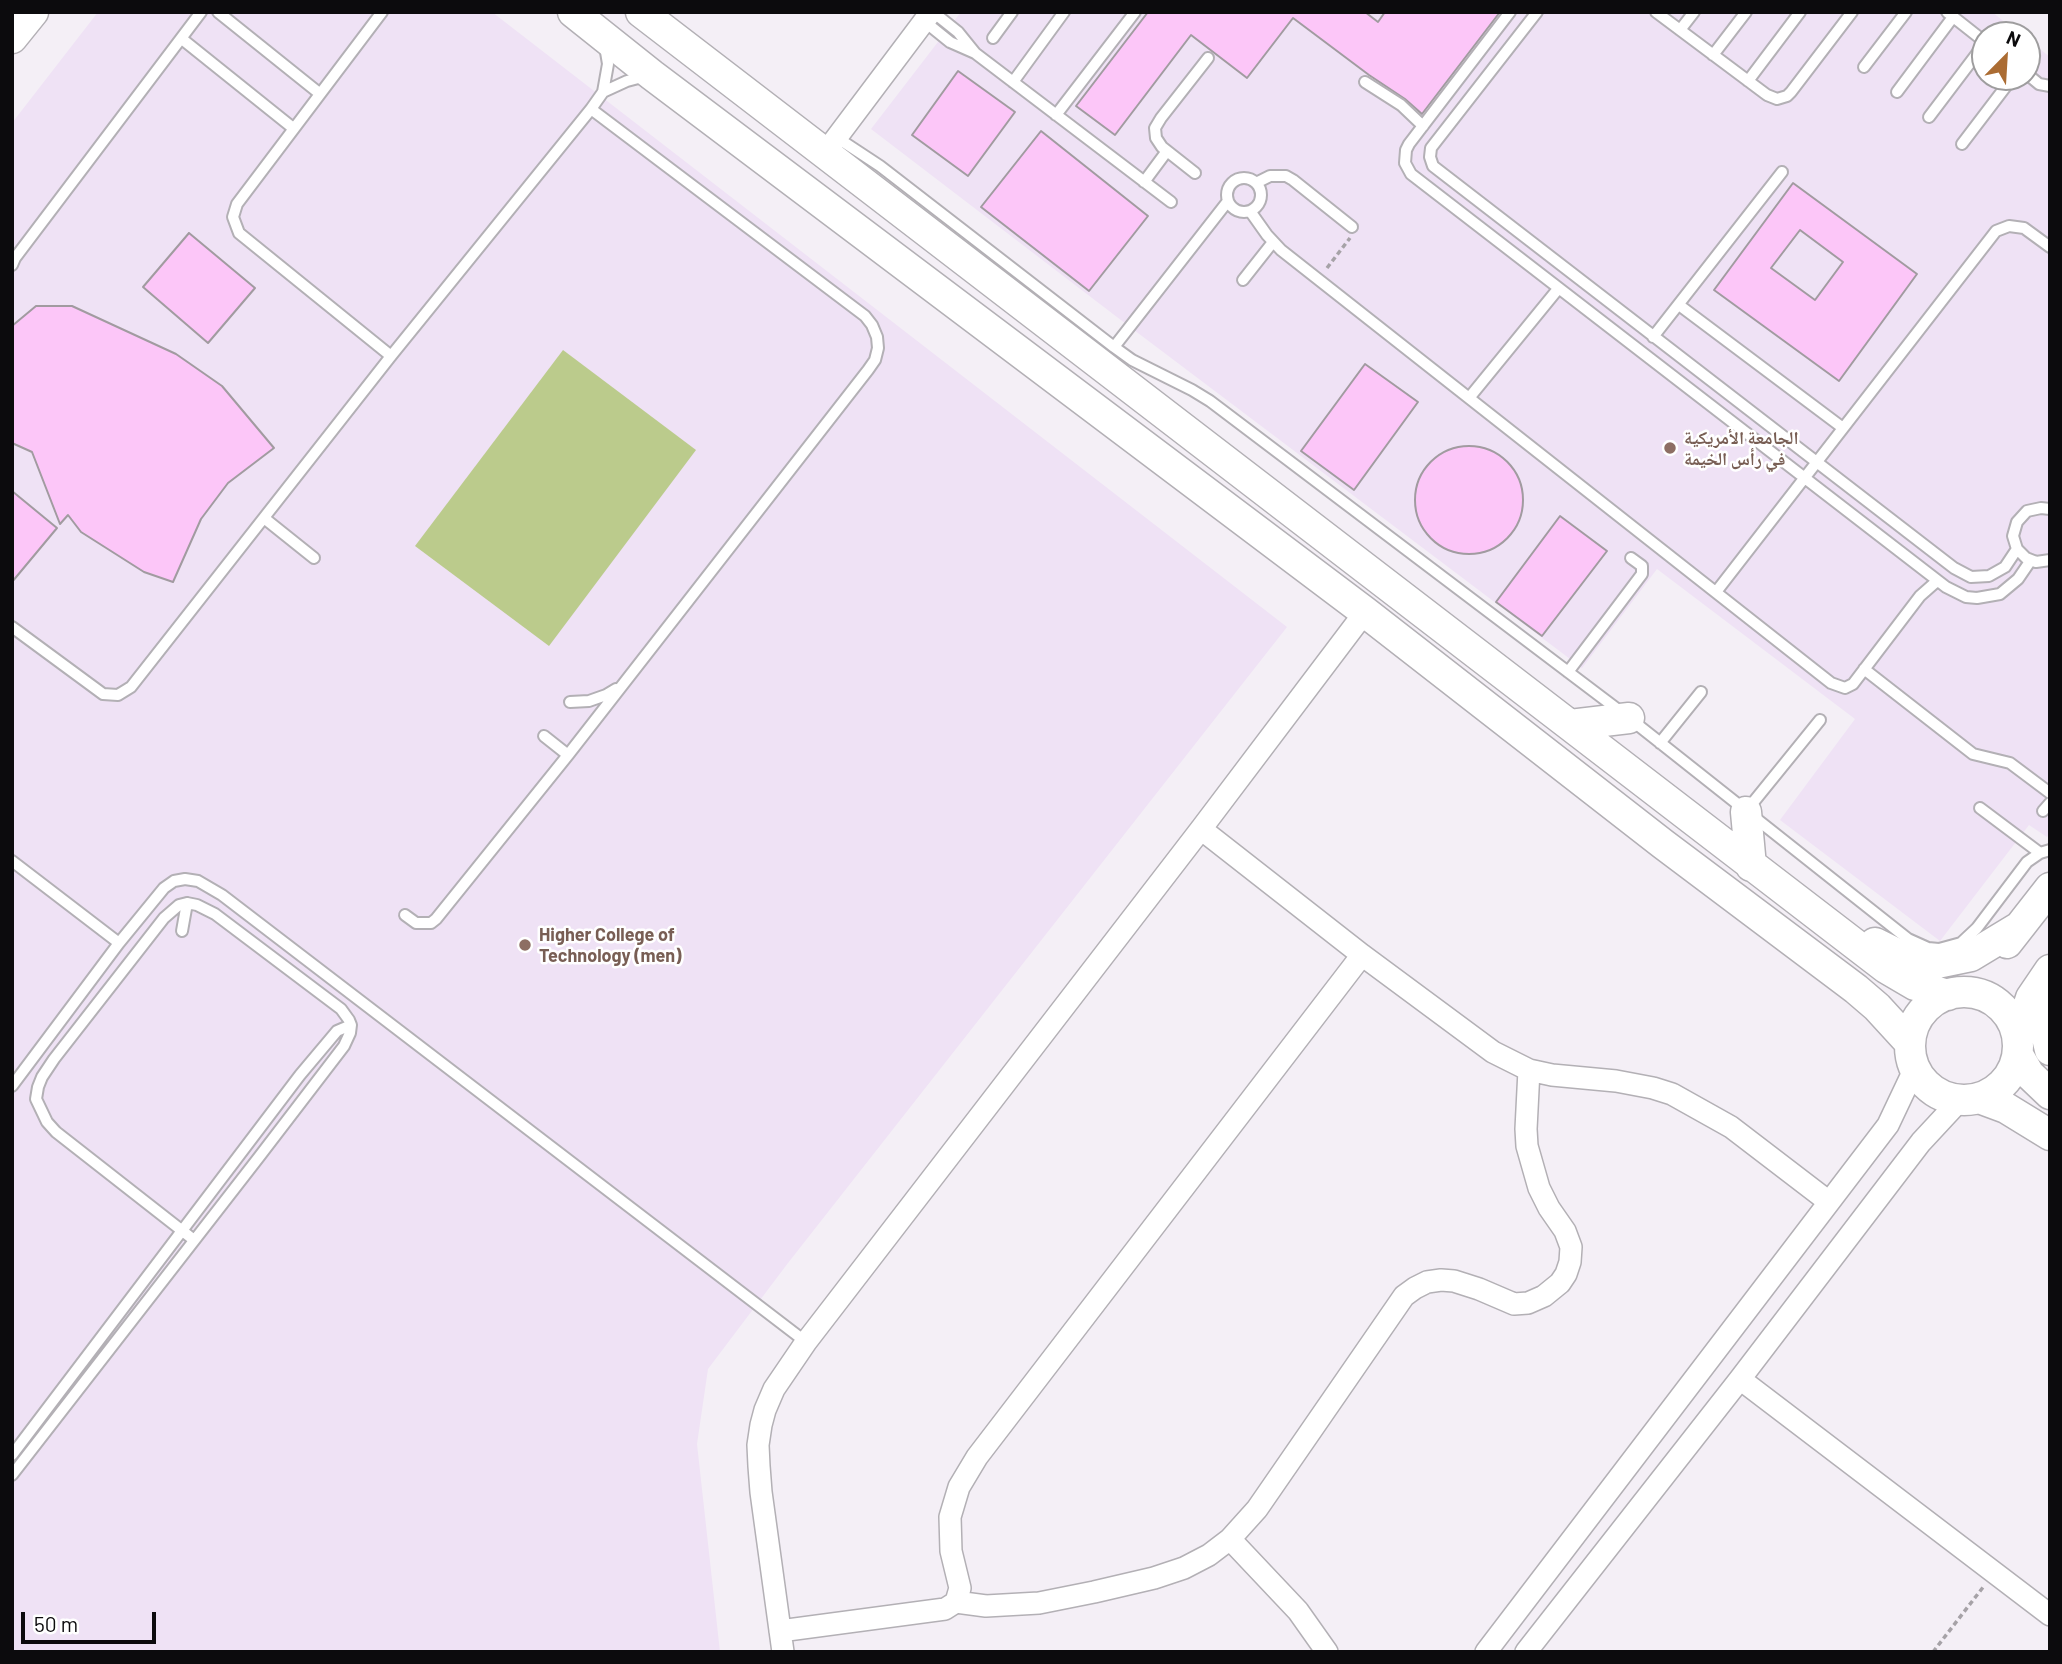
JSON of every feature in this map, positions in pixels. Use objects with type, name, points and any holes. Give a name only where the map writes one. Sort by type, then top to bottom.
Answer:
[{"type":"main road","points":[[12,38],[33,12]]},
{"type":"main road","points":[[573,12],[652,75],[1366,612],[1663,844],[1856,989],[1878,1007],[1912,1056],[1922,1080],[1933,1090],[1946,1097],[1969,1099],[2006,1108],[2025,1117],[2050,1135]]},
{"type":"main road","points":[[641,12],[831,145],[1570,725],[1900,978],[1928,991],[1984,996],[2000,1005],[2012,1020],[2029,1074],[2050,1094]]},
{"type":"main road","points":[[1570,725],[1629,718]]},
{"type":"main road","points":[[1746,812],[1751,866]]},
{"type":"main road","points":[[1912,1056],[1913,1027],[1922,1013],[1933,1002],[1957,994],[2019,927],[2050,888]]},
{"type":"main road","points":[[1833,927],[1867,938],[1905,958],[1926,963],[1955,961],[1971,956],[2019,927]]},
{"type":"main road","points":[[1969,1099],[1993,1092],[2005,1083],[2014,1070],[2025,1011],[2050,970]]},
{"type":"main road","points":[[2050,987],[2043,1021],[2050,1050]]},
{"type":"street","points":[[831,145],[929,15]]},
{"type":"street","points":[[1366,612],[806,1342],[774,1389],[765,1410],[758,1445],[761,1492],[781,1642],[945,1609],[956,1602],[985,1606],[1039,1603],[1094,1592],[1184,1568],[1209,1555],[1230,1539],[1257,1509],[1404,1296],[1427,1282],[1441,1280],[1479,1289],[1514,1304],[1528,1303],[1544,1296],[1560,1283],[1566,1274],[1571,1247],[1565,1231],[1539,1188],[1527,1146],[1529,1070]]},
{"type":"street","points":[[1201,829],[1362,955],[1493,1052],[1529,1070],[1653,1088],[1672,1094],[1731,1127],[1829,1202]]},
{"type":"street","points":[[956,1602],[960,1588],[951,1551],[950,1517],[959,1487],[977,1457],[1362,955]]},
{"type":"street","points":[[1486,1652],[1888,1125],[1905,1093],[1912,1056]]},
{"type":"street","points":[[1526,1652],[1921,1142],[1969,1099]]},
{"type":"street","points":[[1740,1379],[2050,1615]]},
{"type":"street","points":[[1230,1539],[1298,1611],[1327,1652]]},
{"type":"lane","points":[[13,261],[201,12]]},
{"type":"lane","points":[[218,12],[319,93]]},
{"type":"lane","points":[[382,12],[237,204],[233,217],[239,233],[391,356]]},
{"type":"lane","points":[[993,38],[1013,12]]},
{"type":"lane","points":[[1013,82],[1063,12]]},
{"type":"lane","points":[[1056,115],[1135,12]]},
{"type":"lane","points":[[1510,12],[1409,144],[1405,156],[1407,169],[1415,178],[1955,593],[1966,597],[2000,594],[2009,588],[2031,560]]},
{"type":"lane","points":[[1407,169],[1423,169],[1434,144],[1536,12]]},
{"type":"lane","points":[[1656,12],[1772,98],[1787,96],[1852,12]]},
{"type":"lane","points":[[1680,30],[1694,12]]},
{"type":"lane","points":[[1713,55],[1746,12]]},
{"type":"lane","points":[[1748,81],[1800,12]]},
{"type":"lane","points":[[1864,67],[1906,12]]},
{"type":"lane","points":[[929,15],[950,42],[975,54],[1171,202]]},
{"type":"lane","points":[[1896,92],[1950,15],[1971,32]]},
{"type":"lane","points":[[14,632],[103,694],[118,695],[131,688],[391,356],[591,109],[603,92],[608,64],[604,37]]},
{"type":"lane","points":[[182,39],[293,128]]},
{"type":"lane","points":[[1195,173],[1167,151],[1156,138],[1155,128],[1208,58]]},
{"type":"lane","points":[[1929,117],[1971,62]]},
{"type":"lane","points":[[603,92],[627,81],[652,75]]},
{"type":"lane","points":[[1365,82],[1409,111],[1423,126]]},
{"type":"lane","points":[[1962,144],[2002,91]]},
{"type":"lane","points":[[405,915],[416,923],[431,923],[436,919],[568,755],[868,370],[877,348],[877,337],[865,316],[591,109]]},
{"type":"lane","points":[[1409,144],[1420,145],[1436,170],[1962,574],[1980,577],[1998,572],[2005,567],[2017,549]]},
{"type":"lane","points":[[831,145],[880,166],[1114,347],[1210,401],[1629,718],[1908,939],[1928,948],[1951,947],[1970,937],[2023,867],[2045,852],[1980,808]]},
{"type":"lane","points":[[1144,182],[1167,151]]},
{"type":"lane","points":[[1653,337],[1782,172]]},
{"type":"lane","points":[[1256,183],[1270,176],[1286,176],[1352,226]]},
{"type":"lane","points":[[1244,178],[1256,183],[1261,195],[1256,207],[1250,211],[1237,211],[1228,201],[1227,195],[1232,183],[1244,178]]},
{"type":"lane","points":[[1114,347],[1228,201]]},
{"type":"lane","points":[[1250,211],[1273,242],[1318,279],[1840,688],[1850,686],[1920,596],[1937,581]]},
{"type":"lane","points":[[1716,592],[1996,232],[2002,228],[2017,226],[2050,247]]},
{"type":"lane","points":[[1244,281],[1273,242]]},
{"type":"lane","points":[[1469,398],[1558,289]]},
{"type":"lane","points":[[1679,305],[1843,428]]},
{"type":"lane","points":[[2050,509],[2033,509],[2021,516],[2013,536],[2017,549],[2031,560],[2050,560]]},
{"type":"lane","points":[[264,518],[314,558]]},
{"type":"lane","points":[[1568,672],[1642,574],[1642,566],[1631,558]]},
{"type":"lane","points":[[1864,669],[1973,754],[2010,763],[2050,793]]},
{"type":"lane","points":[[570,702],[589,701],[622,686]]},
{"type":"lane","points":[[1660,743],[1701,692]]},
{"type":"lane","points":[[1746,812],[1819,720]]},
{"type":"lane","points":[[544,736],[568,755]]},
{"type":"lane","points":[[12,861],[119,943]]},
{"type":"lane","points":[[12,1086],[119,943],[164,888],[174,881],[198,881],[210,887],[806,1342]]},
{"type":"lane","points":[[182,931],[187,904]]},
{"type":"lane","points":[[12,1475],[194,1240],[344,1046],[349,1038],[351,1024],[341,1009],[215,914],[197,905],[187,904],[179,905],[164,918],[54,1059],[38,1087],[36,1099],[47,1122],[56,1132],[194,1240]]},
{"type":"lane","points":[[12,1455],[328,1040],[337,1031],[351,1024]]},
{"type":"path","points":[[1318,279],[1356,230],[1352,226]]},
{"type":"path","points":[[1933,1652],[1994,1573]]},
{"type":"shaded area","name":"Higher College of Technology (men)","points":[[98,12],[492,12],[1287,627],[788,1263],[708,1369],[697,1444],[720,1652],[12,1652],[12,123]]},
{"type":"shaded area","name":"الجامعة الأمريكية في رأس الخيمة","points":[[961,12],[1992,12],[2003,21],[1971,21],[1971,91],[2041,91],[2041,50],[2050,57],[2050,833],[2047,837],[2029,825],[1940,941],[1780,820],[1855,719],[1657,569],[1582,668],[871,129]]},
{"type":"green space","points":[[563,350],[696,450],[549,646],[415,546]]},
{"type":"building","points":[[1148,12],[1365,12],[1378,22],[1385,12],[1500,12],[1422,114],[1293,18],[1247,78],[1191,35],[1115,135],[1076,106]]},
{"type":"building","points":[[958,71],[1015,112],[968,176],[912,135]]},
{"type":"building","points":[[1041,131],[1148,216],[1089,291],[981,207]]},
{"type":"building","points":[[1793,183],[1917,274],[1839,381],[1714,290]],"holes":[[[1800,230],[1843,262],[1815,300],[1771,268]]]},
{"type":"building","points":[[189,233],[255,288],[208,343],[143,287]]},
{"type":"building","points":[[36,306],[72,306],[176,354],[222,386],[274,448],[228,483],[201,519],[173,582],[144,572],[81,532],[68,515],[60,524],[32,452],[12,443],[12,326]]},
{"type":"building","points":[[1365,364],[1418,402],[1354,490],[1301,451]]},
{"type":"building","points":[[1469,446],[1490,450],[1507,462],[1519,479],[1523,500],[1519,521],[1507,538],[1490,550],[1469,554],[1448,550],[1431,538],[1419,521],[1415,500],[1419,479],[1431,462],[1448,450]]},
{"type":"building","points":[[12,491],[57,528],[12,582]]},
{"type":"building","points":[[1560,516],[1607,551],[1542,636],[1496,602]]},
{"type":"place","name":"الجامعة الأمريكية في رأس الخيمة","points":[[1670,448]]},
{"type":"place","name":"Higher College of Technology (men)","points":[[525,945]]}]
